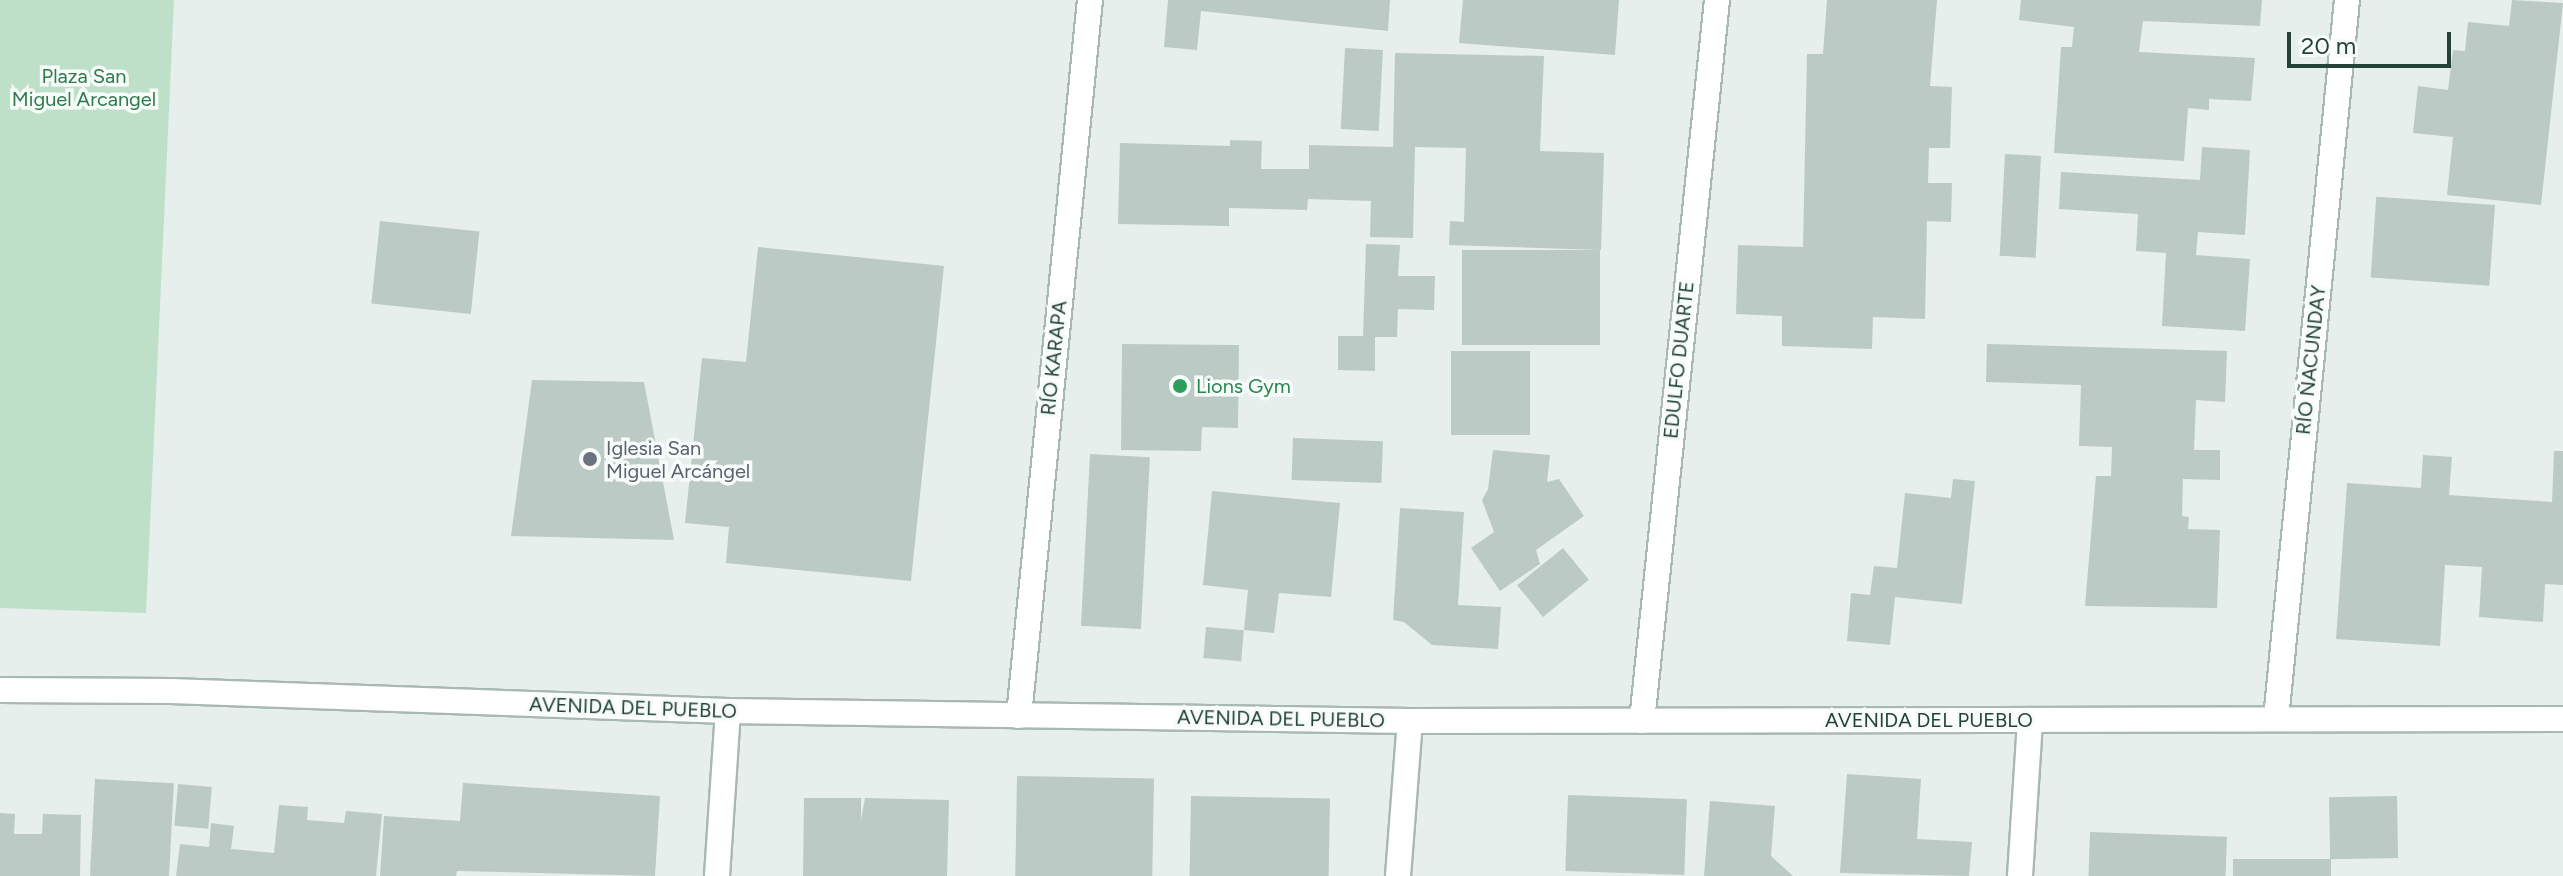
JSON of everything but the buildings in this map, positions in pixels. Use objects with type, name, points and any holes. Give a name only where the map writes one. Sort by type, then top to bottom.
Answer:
[{"type":"street","name":"RÍO KARAPA","points":[[1019,716],[1090,0]]},
{"type":"street","name":"EDULFO DUARTE","points":[[1642,721],[1717,0]]},
{"type":"street","name":"RÍO ÑACUNDAY","points":[[2276,719],[2347,0]]},
{"type":"street","name":"AVENIDA DEL PUEBLO","points":[[0,690],[171,691],[728,711],[1410,721],[2563,719]]},
{"type":"street","points":[[717,876],[728,711]]},
{"type":"street","points":[[2020,876],[2030,720]]},
{"type":"street","points":[[1398,876],[1410,721]]},
{"type":"green space","name":"Plaza San Miguel Arcangel","points":[[0,0],[174,0],[146,613],[0,608]]},
{"type":"place","name":"Lions Gym","points":[[1180,386]]},
{"type":"place","name":"Iglesia San Miguel Arcángel","points":[[590,459]]}]
